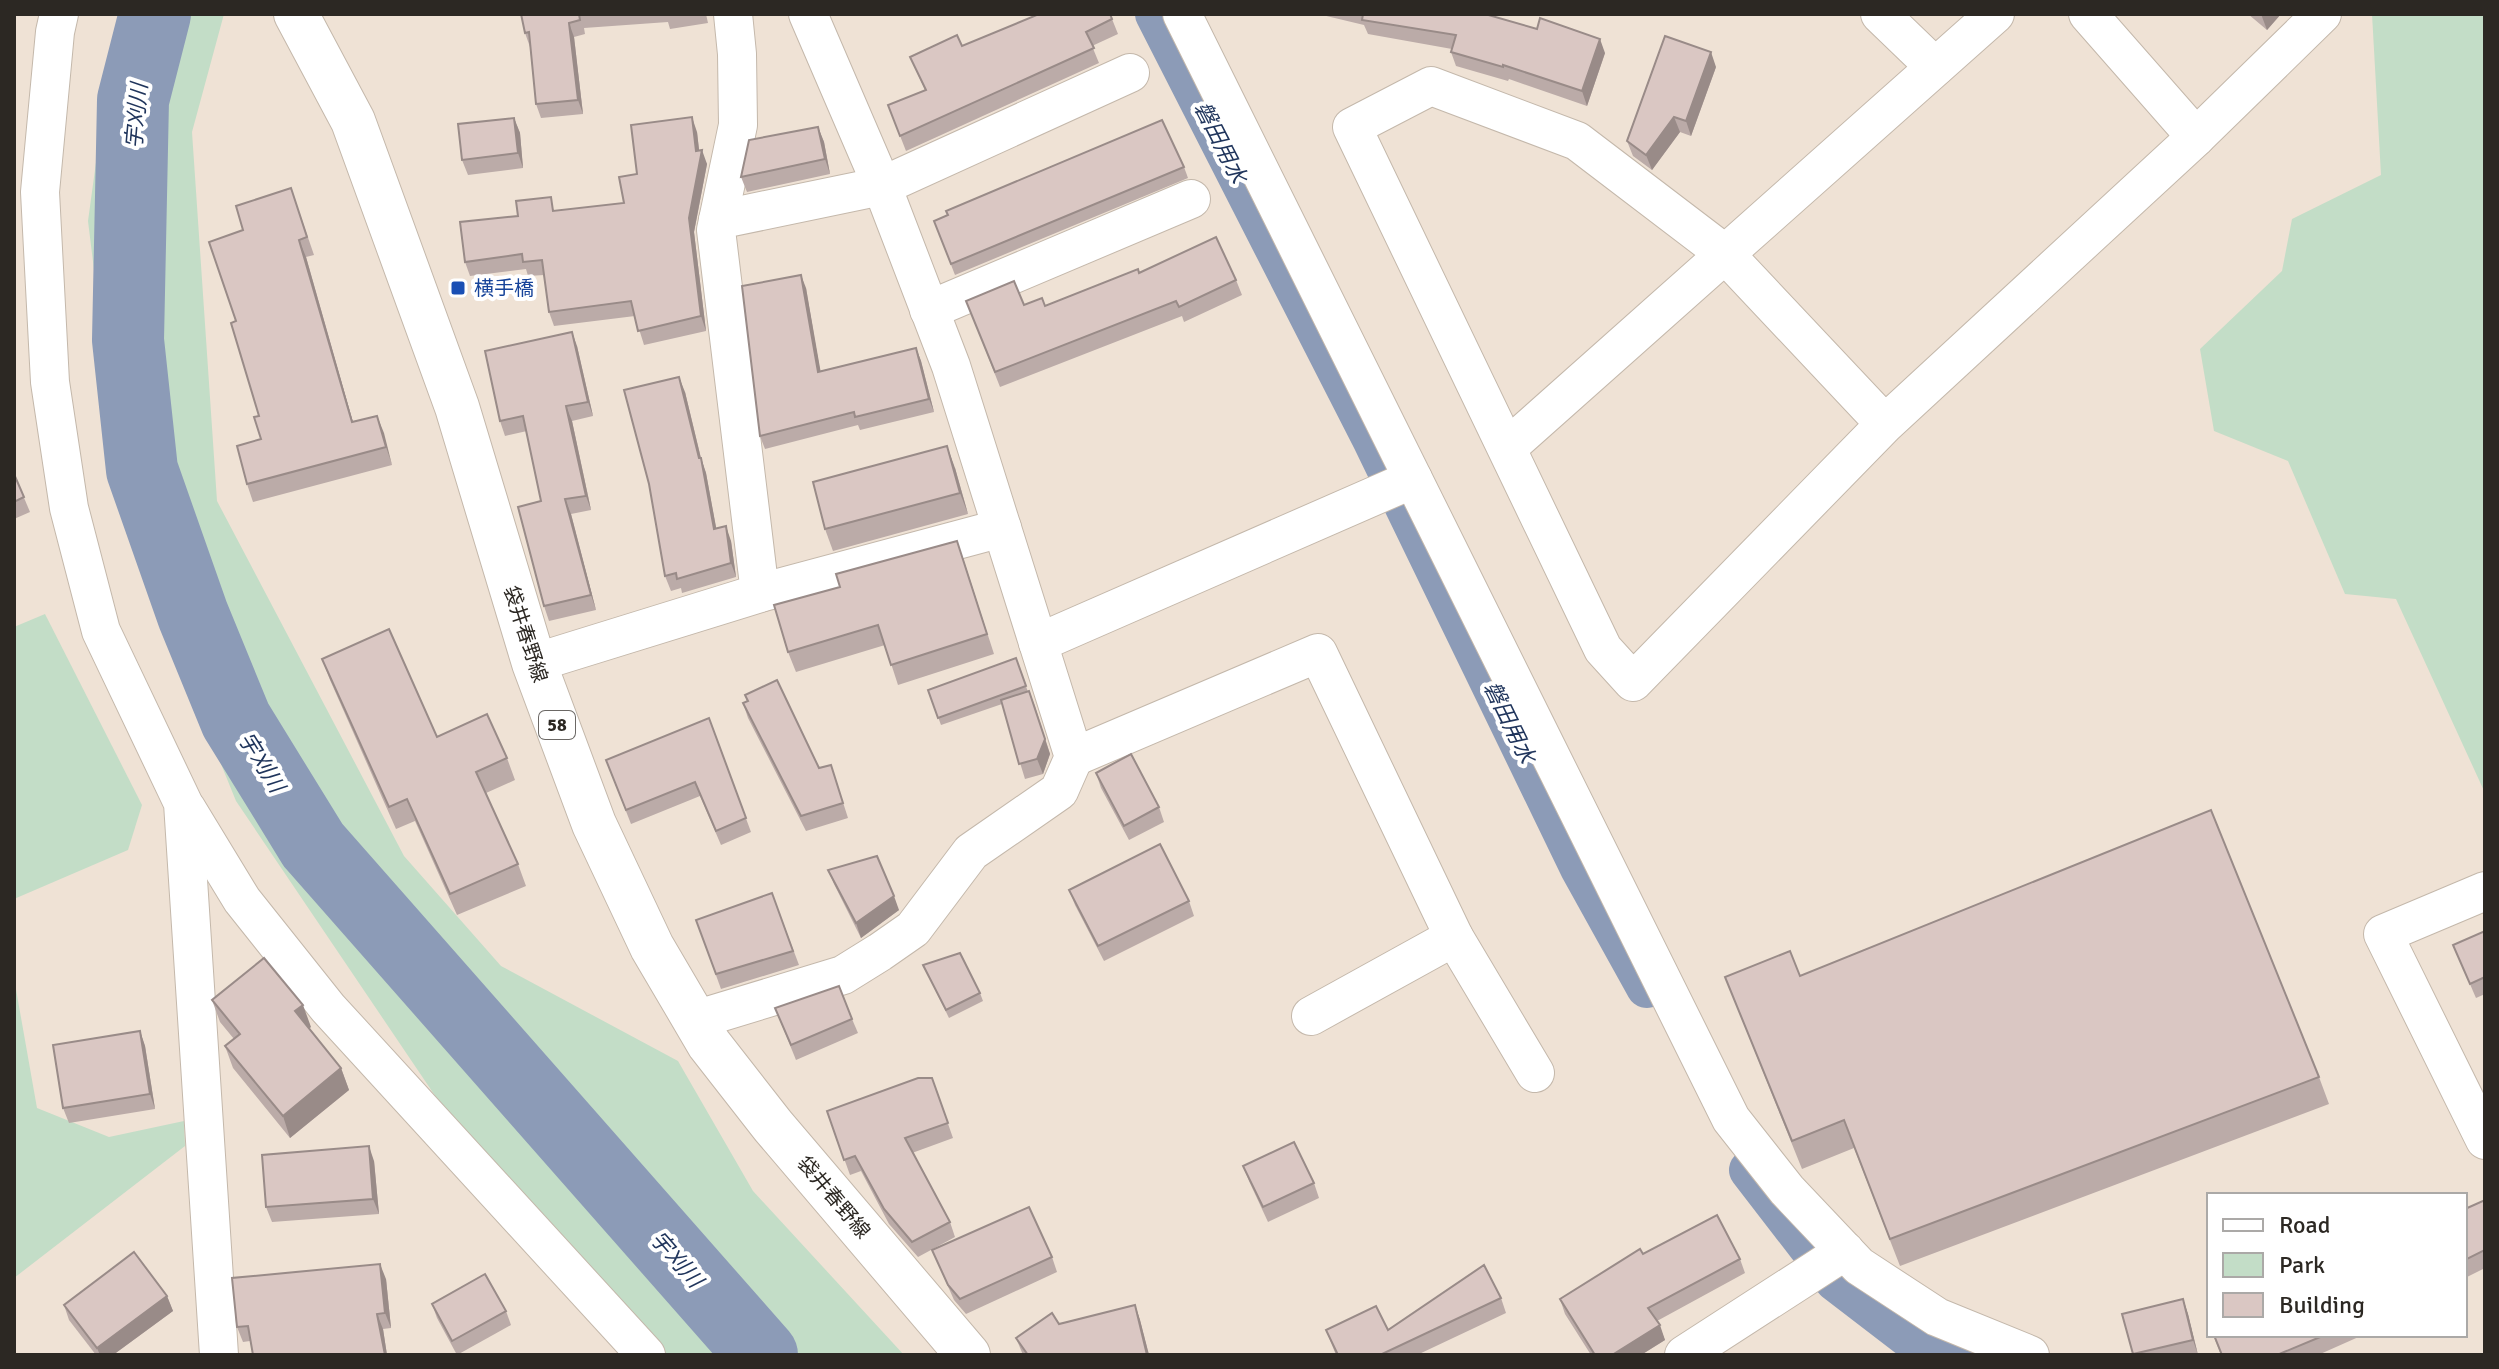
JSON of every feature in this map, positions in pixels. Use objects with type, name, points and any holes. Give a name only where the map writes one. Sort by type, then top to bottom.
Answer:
[{"type":"main road","name":"袋井春野線","points":[[296,14],[353,121],[457,407],[534,663],[594,824],[652,947],[709,1044],[773,1126],[968,1355]]},
{"type":"street","points":[[59,14],[40,192],[50,382],[69,508],[101,631],[183,803],[242,900],[328,1008],[646,1355]]},
{"type":"street","points":[[733,14],[738,125],[716,230],[760,593]]},
{"type":"street","points":[[695,1020],[843,975],[880,952],[913,929],[971,852],[1059,791],[1074,757],[951,366],[882,186],[808,14]]},
{"type":"street","points":[[1182,14],[1731,1119],[1787,1190],[1859,1266],[1937,1317],[2016,1352]]},
{"type":"street","points":[[1880,14],[1935,67]]},
{"type":"street","points":[[1507,448],[1995,14]]},
{"type":"street","points":[[2088,14],[2196,137]]},
{"type":"street","points":[[1885,424],[1724,253],[1577,141],[1431,86],[1352,127],[1603,649],[1633,682],[1885,424],[2196,137],[2322,14]]},
{"type":"street","points":[[718,220],[882,186],[1130,73]]},
{"type":"street","points":[[929,310],[1191,199]]},
{"type":"street","points":[[1038,643],[1413,479]]},
{"type":"street","points":[[534,663],[760,593],[1002,528]]},
{"type":"street","points":[[1074,757],[1318,653],[1454,937],[1535,1073]]},
{"type":"street","points":[[183,803],[219,1355]]},
{"type":"street","points":[[2485,891],[2383,934],[2485,1140]]},
{"type":"street","points":[[1311,1016],[1454,937]]},
{"type":"street","points":[[1684,1355],[1845,1251]]},
{"type":"green space","points":[[121,14],[224,14],[192,132],[217,501],[404,856],[501,966],[678,1061],[753,1191],[904,1355],[655,1355],[442,1106],[236,801],[126,530],[88,221],[110,60]]},
{"type":"green space","points":[[2372,14],[2485,14],[2485,793],[2396,599],[2345,594],[2288,461],[2214,431],[2200,349],[2282,271],[2292,219],[2381,175]]},
{"type":"green space","points":[[45,614],[142,805],[128,850],[14,899],[14,627]]},
{"type":"green space","points":[[14,978],[37,1108],[109,1137],[184,1121],[185,1146],[14,1278]]},
{"type":"building","points":[[521,14],[579,14],[580,20],[569,23],[578,100],[536,104],[529,32],[525,33]]},
{"type":"building","points":[[1036,14],[1110,14],[1112,19],[1086,32],[1094,48],[900,136],[888,105],[926,90],[910,57],[957,35],[962,46]]},
{"type":"building","points":[[1363,14],[1485,14],[1537,29],[1540,18],[1600,39],[1582,91],[1451,52],[1456,35],[1362,20]]},
{"type":"building","points":[[1665,36],[1711,52],[1686,121],[1674,117],[1646,155],[1627,141]]},
{"type":"building","points":[[692,117],[696,151],[702,150],[689,218],[701,316],[638,331],[631,301],[549,312],[542,260],[523,262],[522,254],[465,262],[460,222],[518,216],[516,201],[551,197],[553,211],[624,203],[619,177],[637,174],[631,125]]},
{"type":"building","points":[[514,118],[518,153],[462,160],[458,124]]},
{"type":"building","points":[[1162,120],[1184,167],[951,264],[934,221],[948,215],[946,211]]},
{"type":"building","points":[[818,127],[825,159],[741,177],[749,140]]},
{"type":"building","points":[[291,188],[307,237],[299,240],[352,422],[377,416],[386,447],[247,484],[237,446],[261,439],[254,417],[259,416],[231,323],[236,321],[209,242],[243,230],[236,206]]},
{"type":"building","points":[[1216,237],[1236,280],[1179,307],[1176,301],[995,372],[966,301],[1014,281],[1024,305],[1042,298],[1045,306],[1138,269],[1139,273]]},
{"type":"building","points":[[801,275],[818,372],[916,348],[929,399],[855,417],[854,412],[760,436],[742,286]]},
{"type":"building","points":[[572,332],[588,402],[566,406],[586,496],[565,499],[591,595],[544,606],[518,507],[541,501],[523,416],[500,421],[485,351]]},
{"type":"building","points":[[679,377],[701,458],[714,529],[726,526],[731,563],[677,579],[676,573],[665,576],[649,484],[624,390]]},
{"type":"building","points":[[947,446],[960,493],[825,529],[813,482]]},
{"type":"building","points":[[14,474],[24,497],[14,502]]},
{"type":"building","points":[[957,541],[987,634],[891,665],[878,625],[788,652],[774,605],[840,587],[836,574]]},
{"type":"building","points":[[389,629],[437,737],[487,714],[507,758],[476,772],[518,864],[450,894],[407,799],[389,807],[322,659]]},
{"type":"building","points":[[1016,658],[1026,686],[938,718],[928,690]]},
{"type":"building","points":[[777,680],[819,768],[831,765],[843,803],[801,816],[743,703],[748,701],[745,695]]},
{"type":"building","points":[[1029,691],[1045,739],[1037,759],[1019,764],[1001,700]]},
{"type":"building","points":[[709,718],[746,818],[716,831],[695,782],[626,810],[606,760]]},
{"type":"building","points":[[1131,754],[1159,807],[1124,826],[1096,773]]},
{"type":"building","points":[[2211,810],[2319,1077],[1890,1239],[1844,1120],[1792,1141],[1725,977],[1790,951],[1800,976]]},
{"type":"building","points":[[1160,844],[1189,901],[1098,946],[1069,890]]},
{"type":"building","points":[[877,856],[894,896],[856,923],[828,870]]},
{"type":"building","points":[[772,893],[793,951],[716,974],[696,920]]},
{"type":"building","points":[[2485,931],[2485,977],[2470,984],[2453,945]]},
{"type":"building","points":[[960,953],[980,993],[946,1010],[923,965]]},
{"type":"building","points":[[264,958],[303,1005],[295,1011],[341,1068],[283,1116],[225,1046],[240,1034],[212,1000]]},
{"type":"building","points":[[839,986],[852,1019],[791,1045],[775,1008]]},
{"type":"building","points":[[140,1031],[150,1094],[63,1108],[53,1045]]},
{"type":"building","points":[[918,1078],[932,1078],[948,1123],[905,1138],[950,1222],[912,1242],[884,1209],[855,1156],[844,1160],[827,1111]]},
{"type":"building","points":[[1294,1142],[1314,1183],[1263,1207],[1243,1166]]},
{"type":"building","points":[[369,1146],[373,1199],[266,1207],[262,1155]]},
{"type":"building","points":[[2485,1200],[2485,1250],[2467,1259],[2467,1208]]},
{"type":"building","points":[[1029,1207],[1052,1257],[960,1299],[948,1285],[932,1250]]},
{"type":"building","points":[[1717,1215],[1740,1259],[1648,1308],[1660,1325],[1612,1355],[1595,1355],[1560,1299],[1640,1249],[1643,1254]]},
{"type":"building","points":[[134,1252],[167,1296],[97,1348],[64,1305]]},
{"type":"building","points":[[380,1264],[385,1313],[377,1314],[385,1355],[253,1355],[248,1326],[237,1327],[232,1278]]},
{"type":"building","points":[[1484,1265],[1501,1298],[1380,1355],[1338,1355],[1326,1330],[1376,1306],[1388,1330]]},
{"type":"building","points":[[485,1274],[506,1311],[452,1341],[432,1304]]},
{"type":"building","points":[[2183,1299],[2193,1340],[2133,1354],[2122,1314]]},
{"type":"building","points":[[1135,1305],[1147,1355],[1028,1355],[1016,1338],[1052,1313],[1059,1324]]},
{"type":"building","points":[[2215,1337],[2320,1337],[2277,1355],[2222,1355]]},
{"type":"waterway","name":"宇刈川","points":[[155,14],[133,100],[128,340],[142,470],[193,615],[236,720],[313,845],[762,1355]]},
{"type":"waterway","name":"磐田用水","points":[[1156,14],[1373,439],[1581,868],[1647,987]]},
{"type":"waterway","name":"磐田用水","points":[[1750,1170],[1835,1280],[1908,1336],[1956,1355]]},
{"type":"place","name":"横手橋","points":[[458,288]]}]
